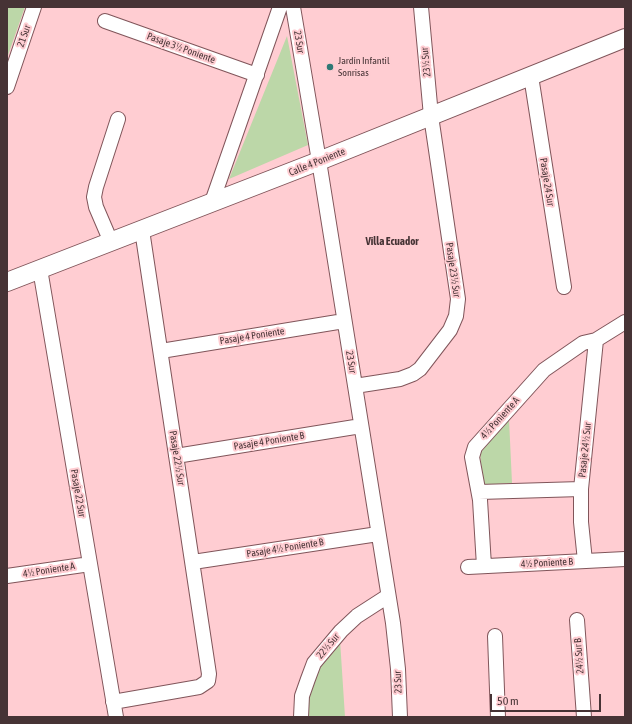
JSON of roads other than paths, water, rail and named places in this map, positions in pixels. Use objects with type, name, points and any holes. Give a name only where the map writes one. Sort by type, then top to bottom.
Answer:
[{"type":"street","name":"21 Sur","points":[[7,87],[34,7]]},
{"type":"street","points":[[212,202],[280,7]]},
{"type":"street","name":"23 Sur","points":[[293,7],[396,646],[400,717]]},
{"type":"street","name":"23½ Sur","points":[[420,7],[431,116]]},
{"type":"street","name":"Pasaje 3½ Poniente","points":[[105,21],[257,75]]},
{"type":"street","name":"Calle 4 Poniente","points":[[7,282],[319,161],[625,38]]},
{"type":"street","name":"Pasaje 24 Sur","points":[[531,76],[564,288]]},
{"type":"street","name":"Pasaje 23½ Sur","points":[[355,386],[400,379],[413,374],[420,368],[450,330],[456,316],[458,299],[431,116]]},
{"type":"street","points":[[111,242],[96,207],[94,197],[118,119]]},
{"type":"street","name":"Pasaje 22½ Sur","points":[[113,702],[193,689],[204,684],[208,680],[208,664],[142,230]]},
{"type":"street","name":"Pasaje 22 Sur","points":[[40,269],[116,717]]},
{"type":"street","name":"Pasaje 4 Poniente","points":[[160,351],[344,321]]},
{"type":"street","name":"4½ Poniente A","points":[[484,566],[482,511],[472,457],[475,447],[544,370],[583,343],[590,340],[596,340],[625,322]]},
{"type":"street","name":"Pasaje 24½ Sur","points":[[585,561],[581,522],[581,489],[596,340]]},
{"type":"street","name":"Pasaje 4 Poniente B","points":[[176,456],[361,426]]},
{"type":"street","points":[[479,492],[581,489]]},
{"type":"street","name":"Pasaje 4½ Poniente B","points":[[192,562],[378,534]]},
{"type":"street","name":"4½ Poniente B","points":[[468,568],[625,559]]},
{"type":"street","name":"4½ Poniente A","points":[[7,576],[90,564]]},
{"type":"street","name":"22½ Sur","points":[[301,717],[302,696],[314,663],[341,630],[357,616],[388,596]]},
{"type":"street","name":"24½ Sur B","points":[[577,620],[584,717]]},
{"type":"street","points":[[495,636],[498,717]]},
{"type":"place","name":"Jardín Infantil Sonrisas","points":[[330,67]]},
{"type":"district","name":"Villa Ecuador","points":[[392,242]]}]
